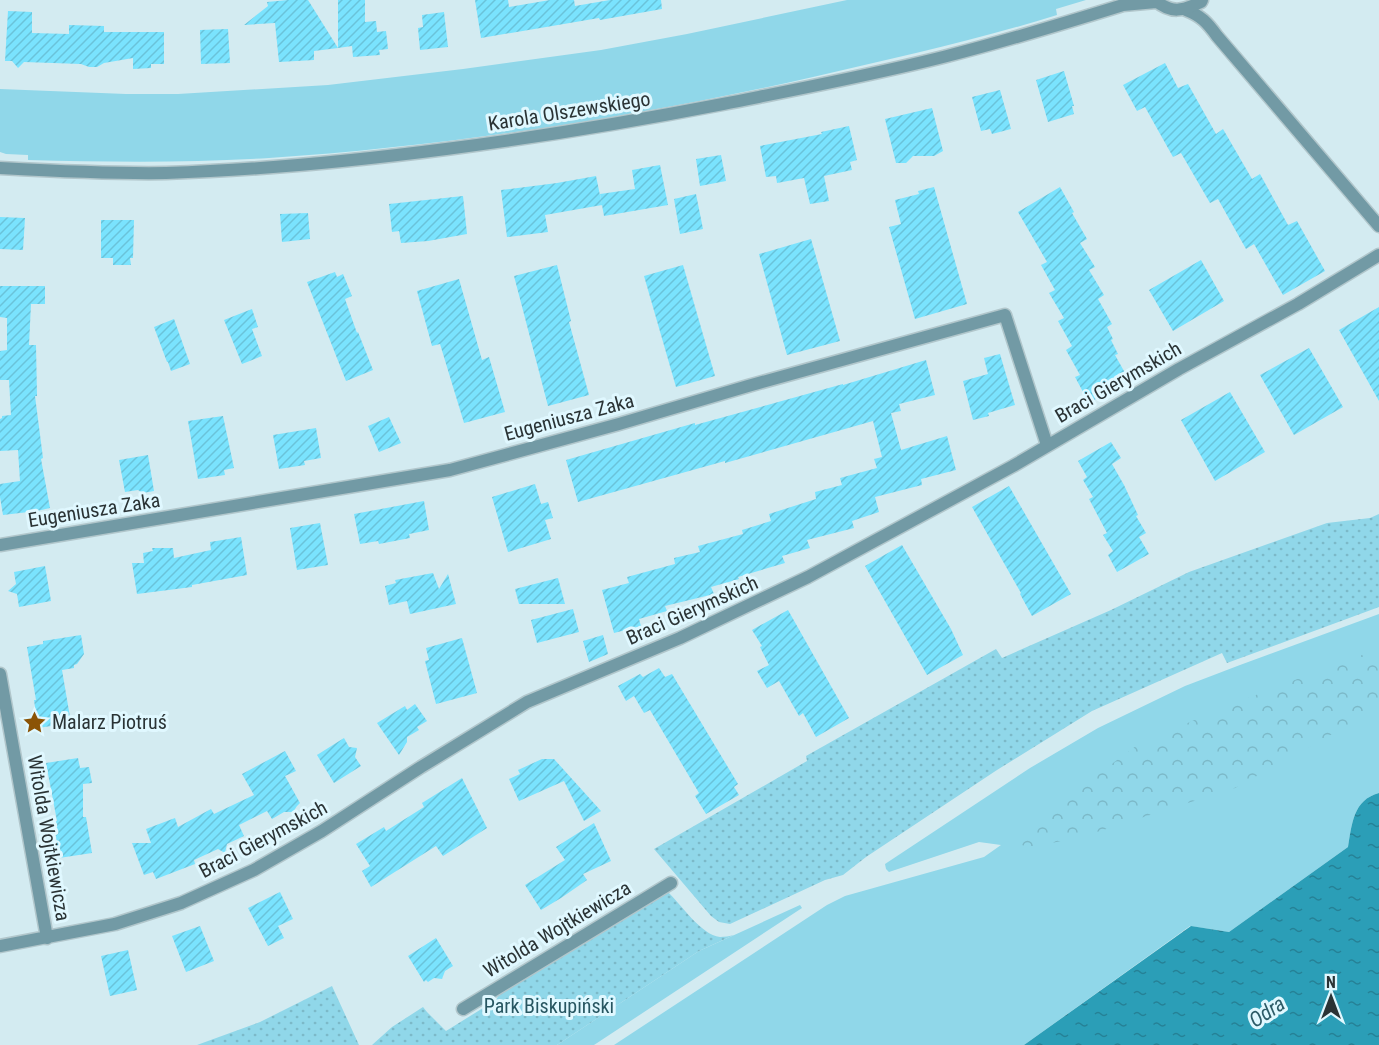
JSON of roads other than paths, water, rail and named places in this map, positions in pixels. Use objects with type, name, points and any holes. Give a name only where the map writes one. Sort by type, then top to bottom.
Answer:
[{"type":"street","name":"Karola Olszewskiego","points":[[0,168],[64,172],[154,173],[237,169],[321,164],[514,140],[664,116],[871,74],[948,56],[1067,22],[1127,2],[1155,1]]},
{"type":"street","points":[[1155,1],[1170,10],[1186,10],[1199,15],[1209,25],[1379,226]]},
{"type":"street","points":[[1186,10],[1202,1],[1209,25]]},
{"type":"street","name":"Braci Gierymskich","points":[[0,946],[115,924],[181,903],[254,870],[322,831],[526,702],[680,638],[791,586],[1003,472],[1179,369],[1298,304],[1379,255]]},
{"type":"street","name":"Eugeniusza Zaka","points":[[0,545],[450,470],[1005,315],[1047,445]]},
{"type":"street","name":"Witolda Wojtkiewicza","points":[[0,674],[47,938]]},
{"type":"street","name":"Witolda Wojtkiewicza","points":[[463,1009],[671,883]]},
{"type":"water","name":"Odra","points":[[1379,793],[1379,1045],[1024,1045],[1191,926],[1229,932],[1348,847],[1355,814],[1359,807],[1370,796]]},
{"type":"place","name":"Malarz Piotruś","points":[[34,722]]},
{"type":"park label","name":"Park Biskupiński","points":[[549,1006]]}]
